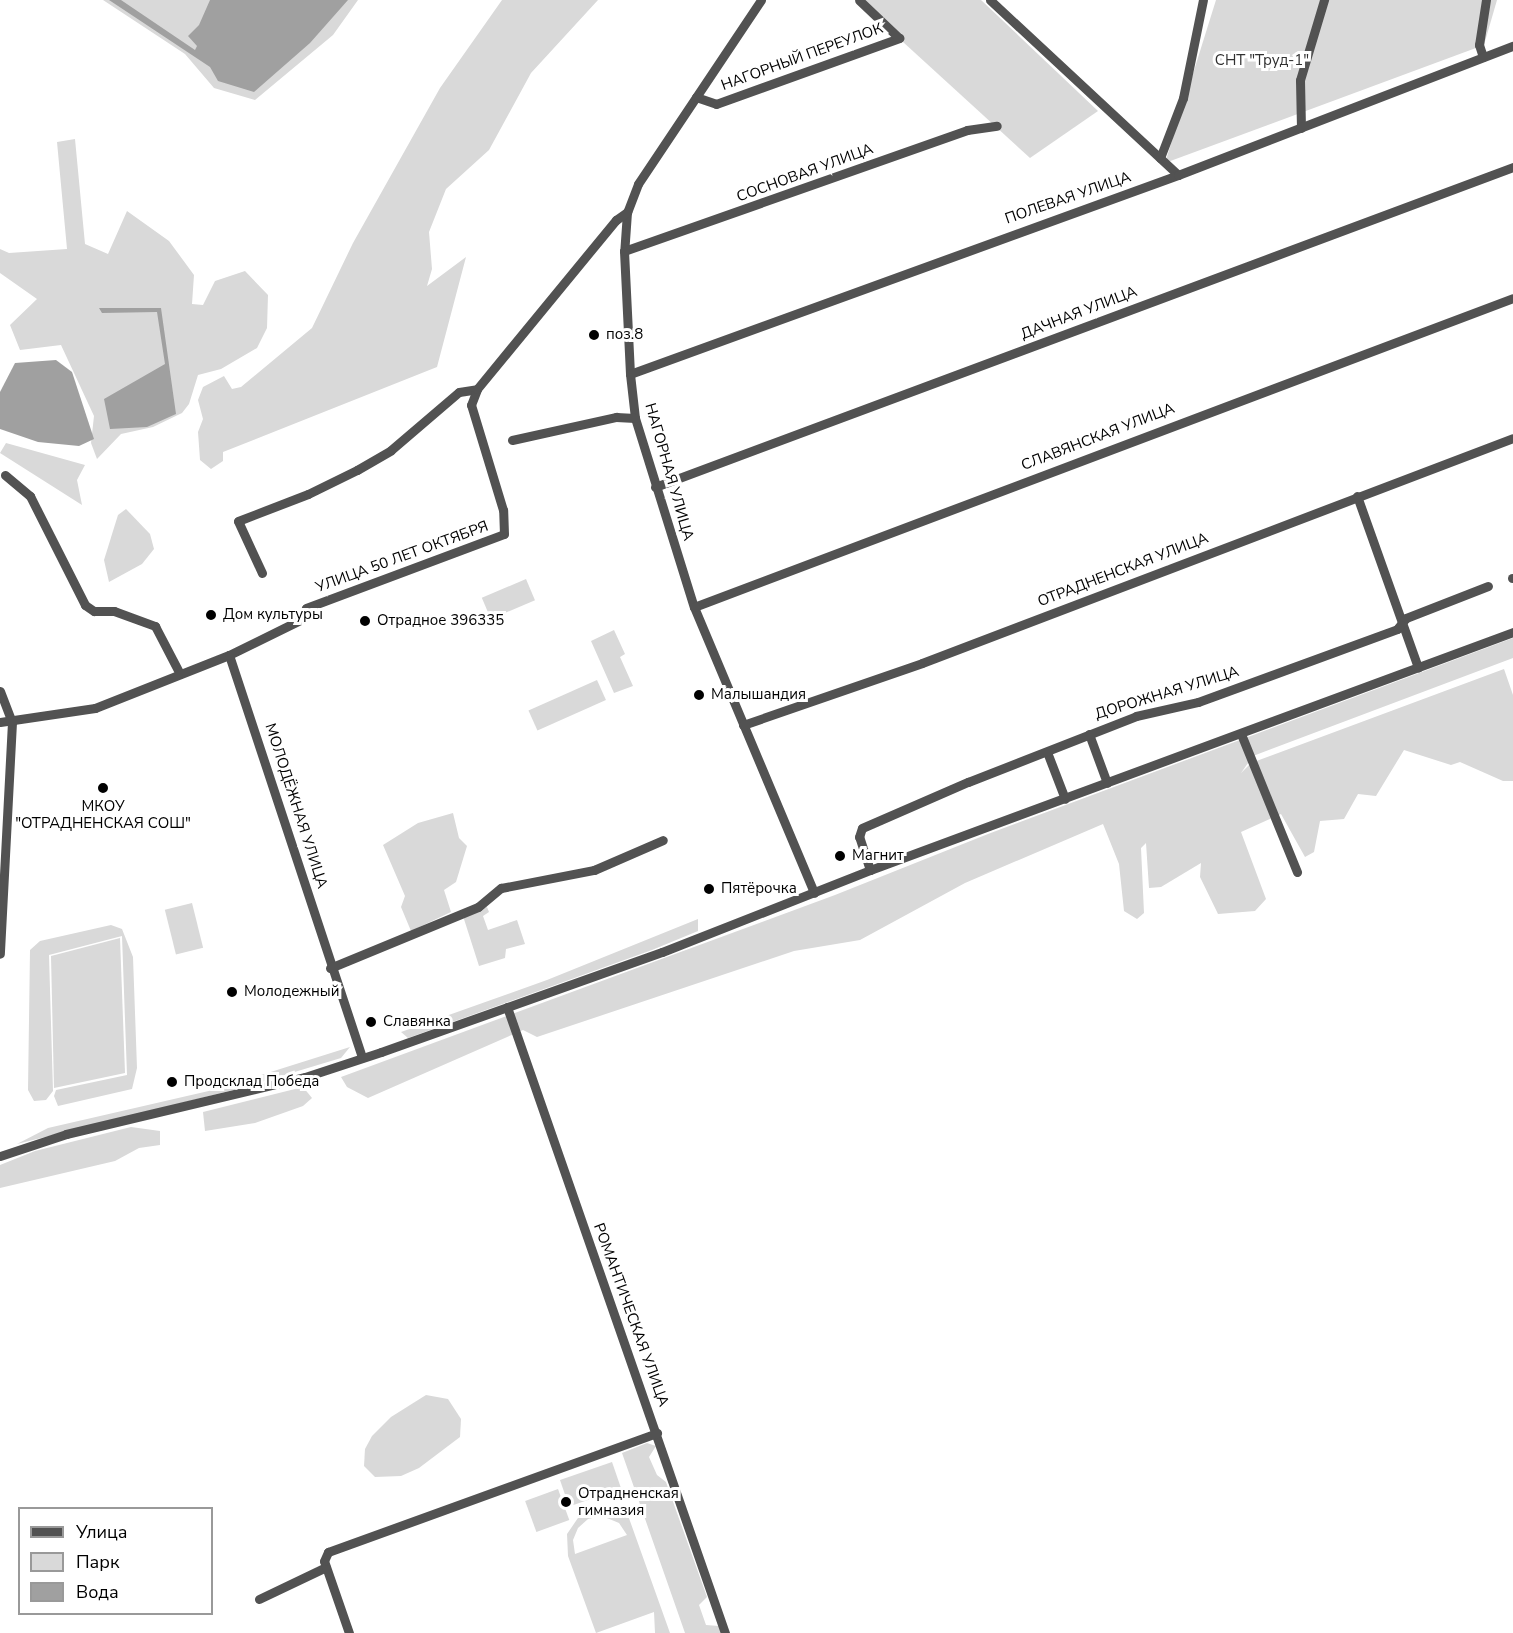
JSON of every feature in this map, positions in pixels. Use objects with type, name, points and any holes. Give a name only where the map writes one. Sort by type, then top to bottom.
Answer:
[{"type":"street","name":"НАГОРНАЯ УЛИЦА","points":[[761,0],[638,184],[627,212],[624,251],[630,374],[635,418],[694,607],[814,893]]},
{"type":"street","name":"НАГОРНЫЙ ПЕРЕУЛОК","points":[[696,97],[716,104],[899,38],[859,0]]},
{"type":"street","points":[[990,0],[1178,175]]},
{"type":"street","points":[[1160,158],[1183,98],[1203,0]]},
{"type":"street","points":[[1301,128],[1300,80],[1324,0]]},
{"type":"street","points":[[1483,57],[1479,45],[1486,0]]},
{"type":"street","name":"ПОЛЕВАЯ УЛИЦА","points":[[630,374],[1178,175],[1513,46]]},
{"type":"street","name":"СОСНОВАЯ УЛИЦА","points":[[624,251],[967,130],[997,126]]},
{"type":"street","name":"ДАЧНАЯ УЛИЦА","points":[[656,487],[1513,167]]},
{"type":"street","points":[[262,573],[238,520],[349,474],[391,450],[459,392],[477,389],[616,220],[627,212]]},
{"type":"street","name":"СЛАВЯНСКАЯ УЛИЦА","points":[[694,607],[1513,298]]},
{"type":"street","name":"УЛИЦА 50 ЛЕТ ОКТЯБРЯ","points":[[0,722],[95,708],[229,655],[300,620],[306,608],[504,534],[503,510],[472,419],[471,405],[477,389]]},
{"type":"street","points":[[512,440],[616,417],[635,418]]},
{"type":"street","name":"ОТРАДНЕНСКАЯ УЛИЦА","points":[[743,725],[922,663],[1513,438]]},
{"type":"street","points":[[5,475],[30,496],[85,605],[94,611],[114,611],[155,626],[180,674]]},
{"type":"street","points":[[1357,496],[1418,667]]},
{"type":"street","name":"ДОРОЖНАЯ УЛИЦА","points":[[870,870],[859,837],[862,828],[1136,716],[1198,702],[1397,629],[1401,623],[1488,586]]},
{"type":"street","points":[[0,1156],[66,1134],[305,1077],[362,1058],[507,1007],[1513,632]]},
{"type":"street","name":"МОЛОДЁЖНАЯ УЛИЦА","points":[[229,655],[330,968],[362,1058]]},
{"type":"street","points":[[0,691],[12,722],[0,954]]},
{"type":"street","points":[[1089,734],[1107,783]]},
{"type":"street","points":[[1242,734],[1297,872]]},
{"type":"street","points":[[1047,752],[1065,799]]},
{"type":"street","points":[[330,968],[478,907],[501,888],[594,870],[663,840]]},
{"type":"street","name":"РОМАНТИЧЕСКАЯ УЛИЦА","points":[[507,1007],[725,1633]]},
{"type":"street","points":[[350,1633],[326,1567],[328,1552],[657,1434]]},
{"type":"street","points":[[260,1599],[326,1567]]},
{"type":"green space","points":[[103,0],[358,0],[333,35],[255,100],[214,88],[185,54]]},
{"type":"green space","points":[[502,0],[598,0],[531,73],[489,150],[446,189],[429,232],[432,269],[427,286],[466,257],[437,367],[223,452],[223,461],[211,469],[200,460],[198,432],[203,419],[198,400],[203,387],[224,376],[232,389],[241,387],[312,328],[353,243],[440,88]]},
{"type":"green space","points":[[857,0],[981,0],[1098,111],[1030,158]]},
{"type":"green space","name":"СНТ \"Труд-1\"","points":[[1216,0],[1497,0],[1484,45],[1165,163]]},
{"type":"green space","points":[[75,139],[85,244],[108,254],[127,211],[169,241],[194,275],[192,304],[203,305],[215,281],[245,271],[268,295],[267,328],[257,348],[221,369],[198,375],[189,404],[182,413],[153,427],[121,434],[97,459],[91,443],[94,416],[61,345],[20,350],[10,325],[37,299],[0,273],[0,249],[9,253],[67,249],[57,142]]},
{"type":"green space","points":[[6,443],[85,465],[77,480],[82,505],[0,453]]},
{"type":"green space","points":[[126,509],[150,534],[154,549],[142,564],[109,582],[104,560],[118,515]]},
{"type":"green space","points":[[526,579],[535,600],[491,619],[482,598]]},
{"type":"green space","points":[[614,630],[625,654],[620,657],[633,686],[614,693],[591,641]]},
{"type":"green space","points":[[1513,638],[1513,658],[1253,756],[1241,773],[1251,763],[1504,669],[1513,695],[1513,781],[1503,781],[1460,762],[1451,765],[1404,750],[1376,796],[1358,794],[1344,819],[1320,821],[1314,852],[1305,857],[1281,814],[1241,832],[1266,899],[1255,911],[1218,914],[1200,877],[1201,863],[1161,887],[1149,888],[1146,843],[1141,848],[1144,913],[1137,919],[1124,911],[1119,864],[1103,824],[965,883],[860,940],[794,951],[537,1037],[523,1030],[368,1098],[347,1087],[341,1077],[835,895],[988,834]]},
{"type":"green space","points":[[597,680],[606,700],[537,731],[528,711]]},
{"type":"green space","points":[[453,813],[459,838],[467,846],[456,882],[444,890],[451,912],[411,931],[401,907],[405,896],[383,845],[418,823]]},
{"type":"green space","points":[[192,903],[203,948],[176,954],[165,910]]},
{"type":"green space","points":[[487,907],[489,912],[483,916],[488,930],[517,920],[525,944],[506,949],[505,958],[479,966],[463,916]]},
{"type":"green space","points":[[698,919],[698,931],[652,950],[408,1038],[401,1032],[547,980]]},
{"type":"green space","points":[[111,925],[122,929],[133,957],[137,1068],[132,1089],[58,1106],[54,1096],[56,1090],[127,1075],[122,936],[49,955],[53,1091],[46,1100],[34,1101],[28,1090],[30,950],[40,941]]},
{"type":"green space","points":[[120,938],[125,1073],[54,1088],[51,956]]},
{"type":"green space","points":[[350,1047],[341,1058],[245,1087],[17,1144],[48,1128],[213,1090]]},
{"type":"green space","points":[[303,1087],[312,1098],[303,1106],[255,1123],[205,1131],[203,1112]]},
{"type":"green space","points":[[131,1127],[160,1131],[160,1145],[139,1148],[115,1161],[0,1188],[0,1165],[35,1151]]},
{"type":"green space","points":[[426,1395],[448,1399],[461,1419],[460,1437],[419,1468],[401,1476],[375,1477],[364,1466],[365,1449],[372,1436],[391,1417]]},
{"type":"green space","points":[[647,1443],[656,1446],[649,1457],[657,1475],[666,1482],[707,1597],[699,1605],[706,1625],[719,1626],[721,1633],[685,1633],[622,1453]]},
{"type":"green space","points":[[612,1462],[621,1488],[569,1506],[560,1480]]},
{"type":"green space","points":[[558,1489],[569,1520],[536,1532],[525,1501]]},
{"type":"green space","points":[[625,1507],[670,1633],[655,1633],[654,1612],[596,1633],[568,1556],[567,1534],[580,1515],[596,1509],[618,1513]],"holes":[[[602,1516],[619,1523],[627,1535],[575,1554],[573,1540],[578,1528],[588,1519]]]},
{"type":"water","points":[[109,0],[121,0],[195,50],[197,46],[188,36],[199,25],[210,0],[348,0],[310,43],[254,92],[218,81],[210,67]]},
{"type":"water","points":[[99,308],[161,308],[176,414],[147,427],[110,429],[104,399],[165,364],[157,312],[102,313]]},
{"type":"water","points":[[56,360],[72,372],[94,439],[79,446],[38,442],[0,429],[0,392],[15,363]]},
{"type":"place","name":"поз.8","points":[[594,335]]},
{"type":"place","name":"Дом культуры","points":[[211,615]]},
{"type":"place","name":"Отрадное 396335","points":[[365,621]]},
{"type":"place","name":"Малышандия","points":[[699,695]]},
{"type":"place","name":"МКОУ \"ОТРАДНЕНСКАЯ СОШ\"","points":[[103,788]]},
{"type":"place","name":"Магнит","points":[[840,856]]},
{"type":"place","name":"Пятёрочка","points":[[709,889]]},
{"type":"place","name":"Молодежный","points":[[232,992]]},
{"type":"place","name":"Славянка","points":[[371,1022]]},
{"type":"place","name":"Продсклад Победа","points":[[172,1082]]},
{"type":"place","name":"Отрадненская гимназия","points":[[566,1502]]}]
